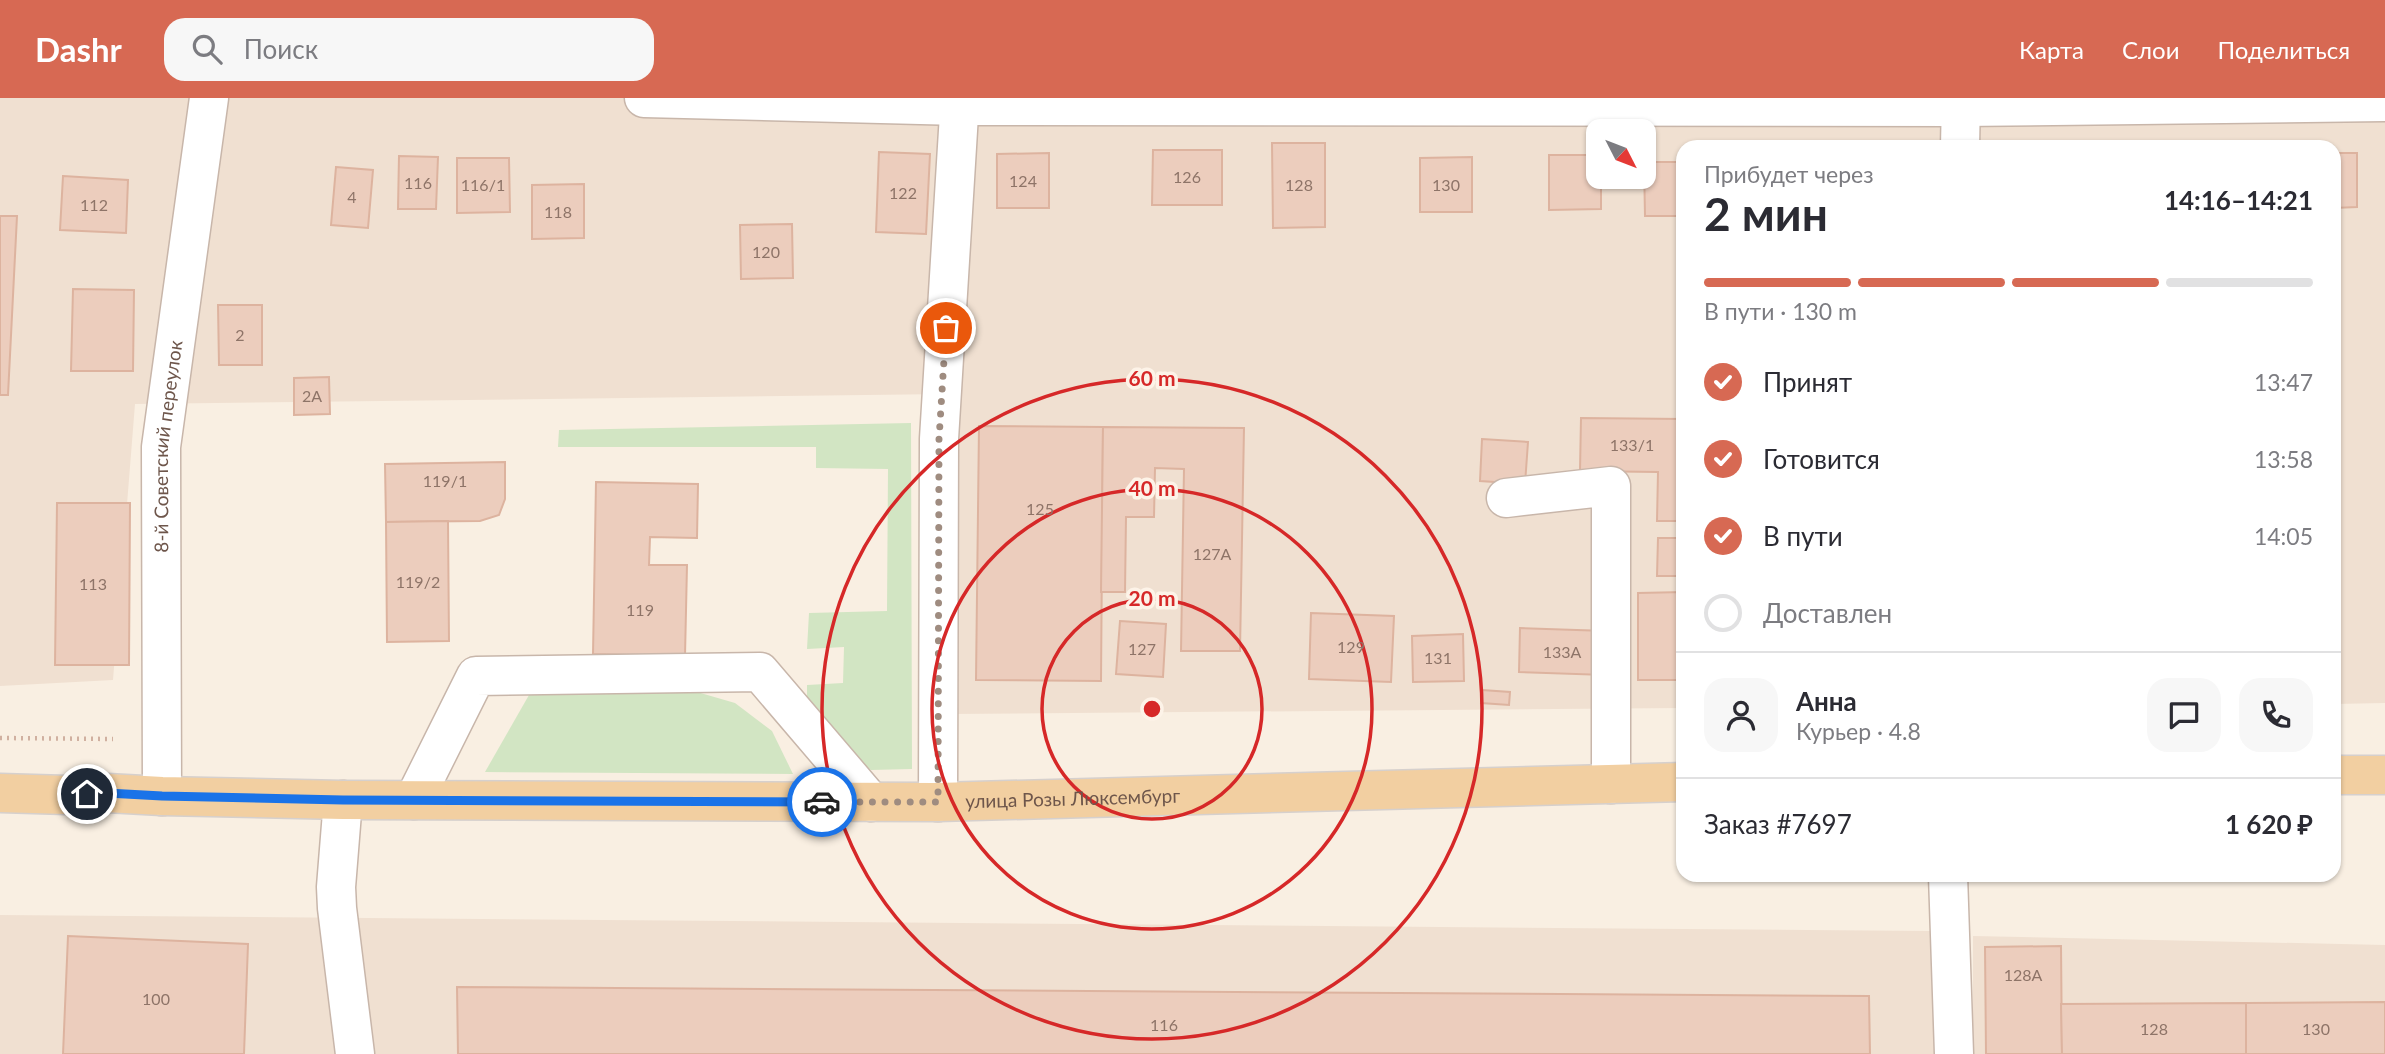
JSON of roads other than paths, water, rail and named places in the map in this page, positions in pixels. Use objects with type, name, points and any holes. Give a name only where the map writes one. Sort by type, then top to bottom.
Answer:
[{"type":"main road","points":[[2341,775],[2385,775]]},
{"type":"main road","name":"улица Розы Люксембург","points":[[0,793],[107,793],[343,800],[938,802],[1676,782]]},
{"type":"street","name":"8-й Советский переулок","points":[[162,796],[161,447],[209,98]]},
{"type":"street","points":[[644,98],[960,102],[2385,102]]},
{"type":"street","points":[[938,802],[939,439],[960,102]]},
{"type":"street","points":[[1960,140],[1961,103]]},
{"type":"street","points":[[1506,498],[1611,486],[1611,784]]},
{"type":"street","points":[[414,800],[476,676],[760,672],[871,802]]},
{"type":"street","points":[[343,800],[336,887],[355,1054]]},
{"type":"street","points":[[1948,882],[1954,1054]]}]
